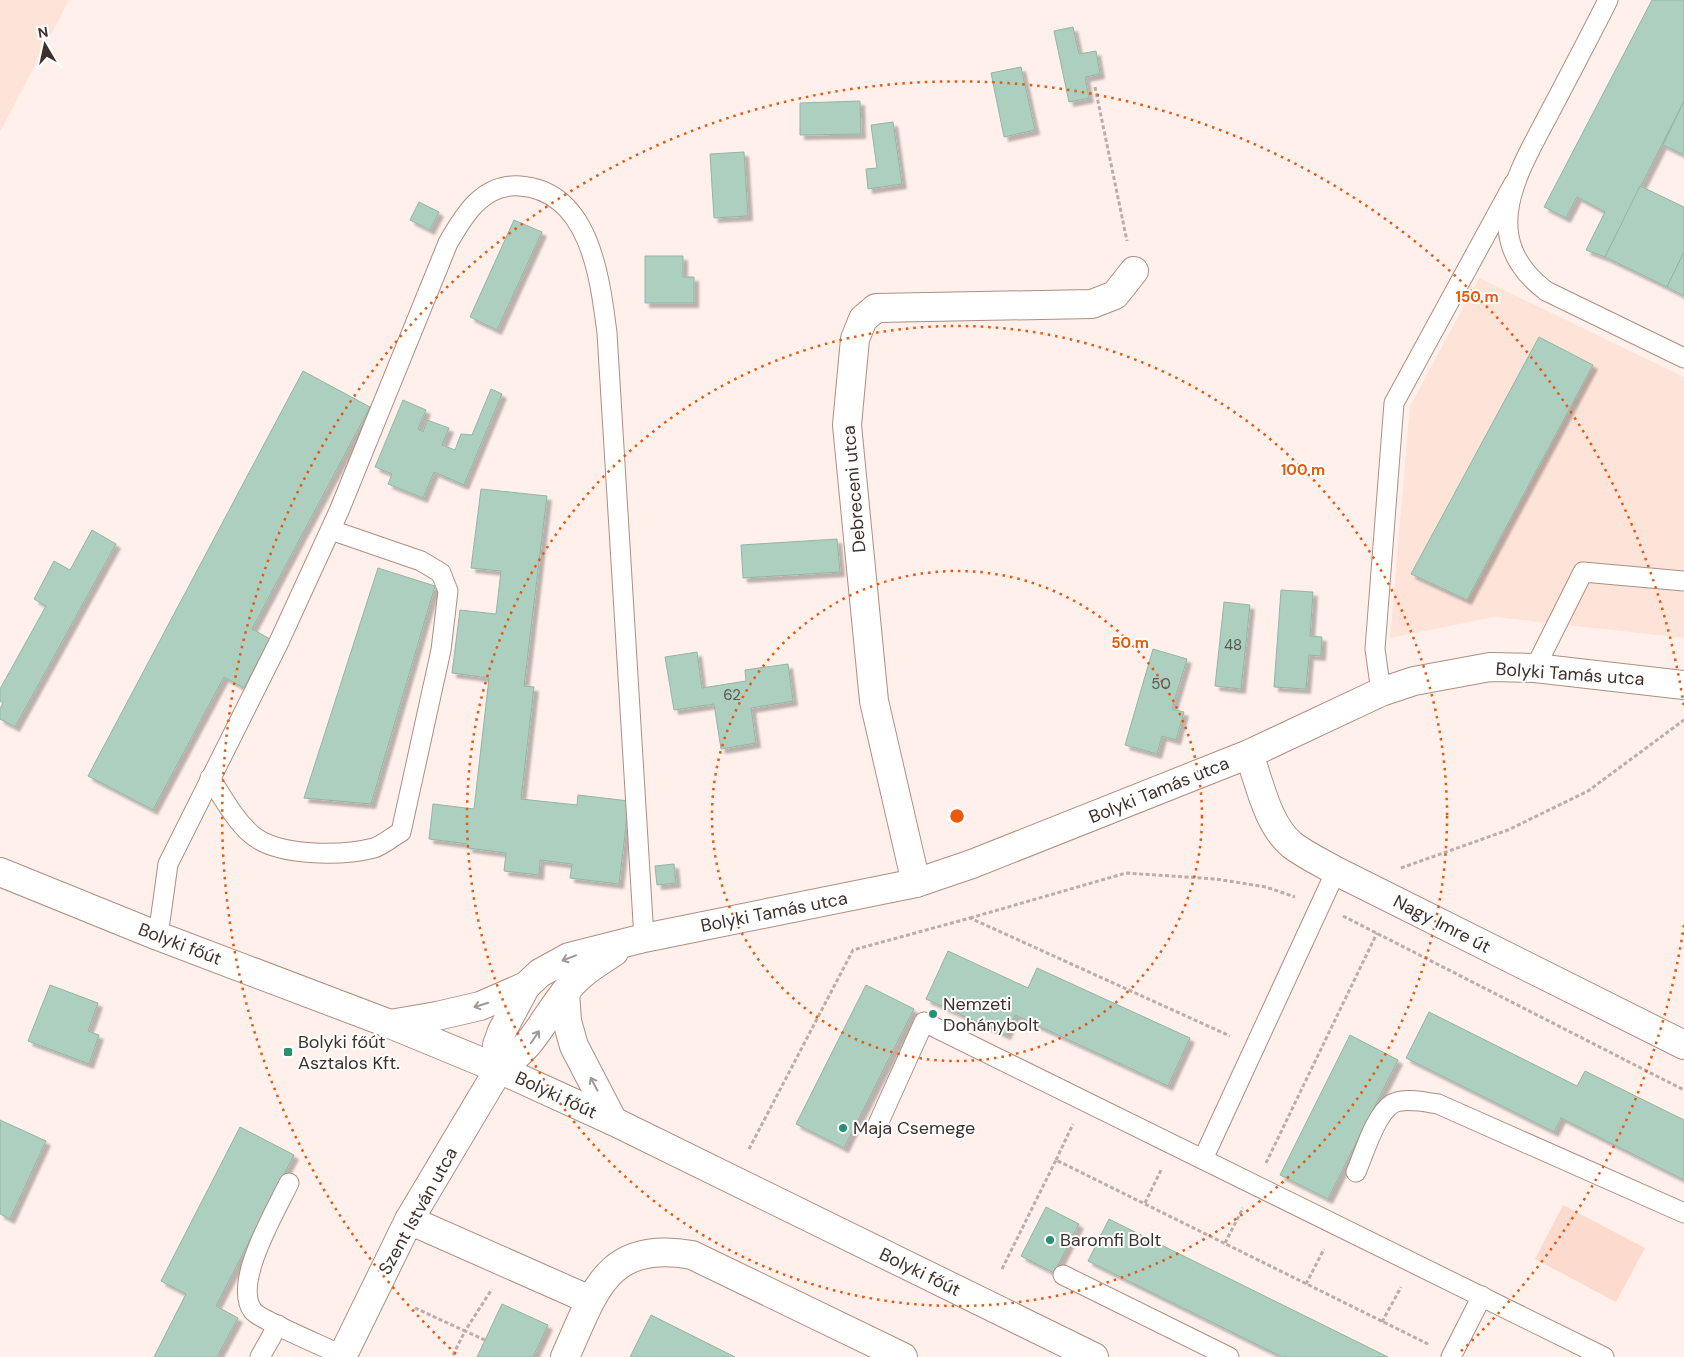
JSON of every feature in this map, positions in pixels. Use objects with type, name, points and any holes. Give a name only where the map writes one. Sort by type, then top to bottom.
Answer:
[{"type":"street","name":"Debreceni utca","points":[[916,883],[874,701],[846,424],[856,339],[863,319],[876,308],[1092,304],[1115,296],[1134,271]]},
{"type":"street","name":"Bolyki Tamás utca","points":[[498,1069],[497,1045],[502,1031],[526,986],[540,973],[569,957],[638,939],[916,883],[972,864],[1249,754],[1381,692],[1414,681],[1447,673],[1490,668],[1535,668],[1684,685]]},
{"type":"street","name":"Nagy Imre út","points":[[1249,754],[1271,815],[1280,832],[1293,845],[1336,871],[1684,1045]]},
{"type":"street","name":"Bolyki főút","points":[[0,872],[158,936],[390,1024],[498,1069],[613,1121],[1094,1357]]},
{"type":"street","name":"Bolyki Tamás utca","points":[[498,1069],[518,1056],[531,1043],[565,992],[577,978],[596,964],[638,939]]},
{"type":"street","name":"Bolyki Tamás utca","points":[[390,1024],[471,1008],[526,986]]},
{"type":"street","points":[[565,992],[566,1021],[574,1046],[613,1121]]},
{"type":"street","name":"Szent István utca","points":[[343,1356],[409,1220],[498,1069]]},
{"type":"street","points":[[409,1220],[590,1300]]},
{"type":"street","points":[[565,1357],[590,1300],[600,1283],[617,1266],[637,1256],[661,1251],[692,1255],[903,1357]]},
{"type":"lane","points":[[1381,692],[1375,649],[1394,404],[1514,183],[1608,0]]},
{"type":"lane","points":[[1514,183],[1508,218],[1511,240],[1516,256],[1531,279],[1546,291],[1684,358]]},
{"type":"lane","points":[[158,936],[168,864],[278,644],[331,530],[448,243],[472,206],[488,192],[500,188],[530,187],[545,192],[562,202],[580,227],[596,265],[607,333],[638,939]]},
{"type":"lane","points":[[210,778],[234,814],[251,834],[276,846],[340,854],[376,847],[401,832],[441,650],[448,592],[441,573],[421,561],[331,530]]},
{"type":"lane","points":[[1535,668],[1584,572],[1684,581]]},
{"type":"lane","points":[[1203,1159],[1336,871]]},
{"type":"lane","points":[[878,1124],[924,1022],[1604,1357]]},
{"type":"lane","points":[[1356,1172],[1378,1120],[1392,1104],[1413,1101],[1438,1104],[1684,1213]]},
{"type":"lane","points":[[289,1183],[251,1263],[246,1296],[254,1313],[343,1356]]},
{"type":"lane","points":[[1063,1275],[1229,1357]]},
{"type":"lane","points":[[1451,1356],[1482,1296]]},
{"type":"lane","points":[[260,1357],[278,1325]]},
{"type":"path","points":[[1095,87],[1134,271]]},
{"type":"path","points":[[1360,883],[1508,830],[1588,791],[1684,720]]},
{"type":"path","points":[[749,1149],[853,950],[1126,873],[1216,878],[1266,887],[1321,905],[1684,1090]]},
{"type":"path","points":[[970,918],[1254,1047]]},
{"type":"path","points":[[1225,1243],[1377,933]]},
{"type":"path","points":[[1002,1269],[1085,1101]]},
{"type":"path","points":[[1145,1203],[1173,1144]]},
{"type":"path","points":[[1056,1160],[1451,1356]]},
{"type":"path","points":[[1306,1284],[1337,1225]]},
{"type":"path","points":[[1382,1322],[1414,1263]]},
{"type":"path","points":[[452,1357],[465,1331],[492,1289]]},
{"type":"path","points":[[415,1308],[485,1340]]},
{"type":"shaded area","points":[[0,0],[69,0],[0,132]]},
{"type":"shaded area","points":[[1479,278],[1684,377],[1684,638],[1494,617],[1390,638],[1410,406]]},
{"type":"shaded area","points":[[1563,1205],[1645,1248],[1616,1302],[1535,1259]]},
{"type":"building","points":[[1652,0],[1684,0],[1684,101],[1605,257],[1586,250],[1605,212],[1577,197],[1566,218],[1544,207]]},
{"type":"building","points":[[1073,27],[1079,54],[1096,51],[1100,74],[1085,77],[1089,98],[1069,102],[1054,31]]},
{"type":"building","points":[[1021,67],[1035,130],[1004,137],[991,73]]},
{"type":"building","points":[[860,101],[861,134],[800,135],[800,103]]},
{"type":"building","points":[[1684,101],[1684,155],[1663,145]]},
{"type":"building","points":[[893,122],[902,184],[868,189],[866,169],[877,168],[871,125]]},
{"type":"building","points":[[744,152],[748,216],[714,218],[710,154]]},
{"type":"building","points":[[1640,186],[1684,207],[1684,252],[1667,287],[1605,257]]},
{"type":"building","points":[[419,202],[439,212],[430,230],[410,220]]},
{"type":"building","points":[[514,220],[542,232],[497,330],[470,317]]},
{"type":"building","points":[[1684,252],[1684,296],[1667,287]]},
{"type":"building","points":[[645,256],[683,256],[683,277],[694,277],[694,303],[645,303]]},
{"type":"building","points":[[1539,337],[1593,365],[1467,600],[1411,574]]},
{"type":"building","points":[[303,371],[370,407],[252,629],[270,639],[244,688],[224,677],[153,810],[88,776]]},
{"type":"building","points":[[491,389],[502,394],[464,485],[434,472],[423,498],[388,484],[392,474],[375,467],[403,400],[426,410],[418,429],[423,432],[427,420],[449,428],[442,445],[455,450],[461,434],[472,435]]},
{"type":"building","points":[[481,489],[547,496],[524,686],[534,687],[521,799],[577,805],[578,795],[629,801],[619,884],[570,878],[572,864],[540,860],[539,875],[504,871],[506,853],[468,848],[468,844],[429,839],[433,804],[474,809],[489,678],[452,673],[460,610],[496,614],[501,571],[471,568]]},
{"type":"building","points":[[92,530],[116,544],[15,727],[0,719],[0,709],[3,703],[0,701],[0,689],[46,606],[34,599],[54,561],[70,570]]},
{"type":"building","points":[[837,539],[840,572],[743,578],[741,545]]},
{"type":"building","points":[[378,568],[435,586],[371,804],[304,798]]},
{"type":"building","points":[[1281,590],[1313,592],[1310,636],[1322,637],[1321,656],[1309,655],[1306,689],[1274,687]]},
{"type":"building","points":[[1224,602],[1250,605],[1241,689],[1215,686]]},
{"type":"building","points":[[1153,649],[1187,659],[1172,709],[1184,712],[1176,740],[1162,736],[1157,754],[1125,745]]},
{"type":"building","points":[[697,652],[702,688],[746,681],[745,670],[788,664],[793,701],[751,708],[756,743],[721,749],[714,704],[674,710],[665,657]]},
{"type":"building","points":[[674,864],[676,883],[657,885],[655,866]]},
{"type":"building","points":[[948,951],[1028,988],[1037,968],[1190,1038],[1168,1086],[1015,1015],[1006,1035],[926,999]]},
{"type":"building","points":[[50,985],[98,1003],[88,1031],[99,1035],[89,1064],[28,1041]]},
{"type":"building","points":[[866,985],[914,1009],[844,1148],[796,1124]]},
{"type":"building","points":[[1429,1012],[1577,1086],[1585,1071],[1684,1120],[1684,1180],[1561,1118],[1554,1132],[1406,1058]]},
{"type":"building","points":[[1350,1035],[1398,1060],[1328,1199],[1280,1175]]},
{"type":"building","points":[[0,1120],[46,1141],[10,1219],[0,1214]]},
{"type":"building","points":[[240,1127],[294,1155],[216,1306],[238,1318],[217,1357],[154,1357],[186,1294],[161,1281]]},
{"type":"building","name":"Baromfi Bolt","points":[[1046,1207],[1079,1224],[1054,1273],[1021,1256]]},
{"type":"building","points":[[1109,1219],[1388,1357],[1282,1357],[1088,1261]]},
{"type":"building","points":[[502,1304],[548,1325],[533,1357],[477,1357]]},
{"type":"building","points":[[651,1315],[735,1357],[630,1357]]},
{"type":"place","name":"Nemzeti Dohánybolt","points":[[933,1014]]},
{"type":"place","name":"Bolyki főút Asztalos Kft.","points":[[288,1052]]},
{"type":"place","name":"Maja Csemege","points":[[843,1128]]},
{"type":"place","name":"Baromfi Bolt","points":[[1050,1240]]}]
